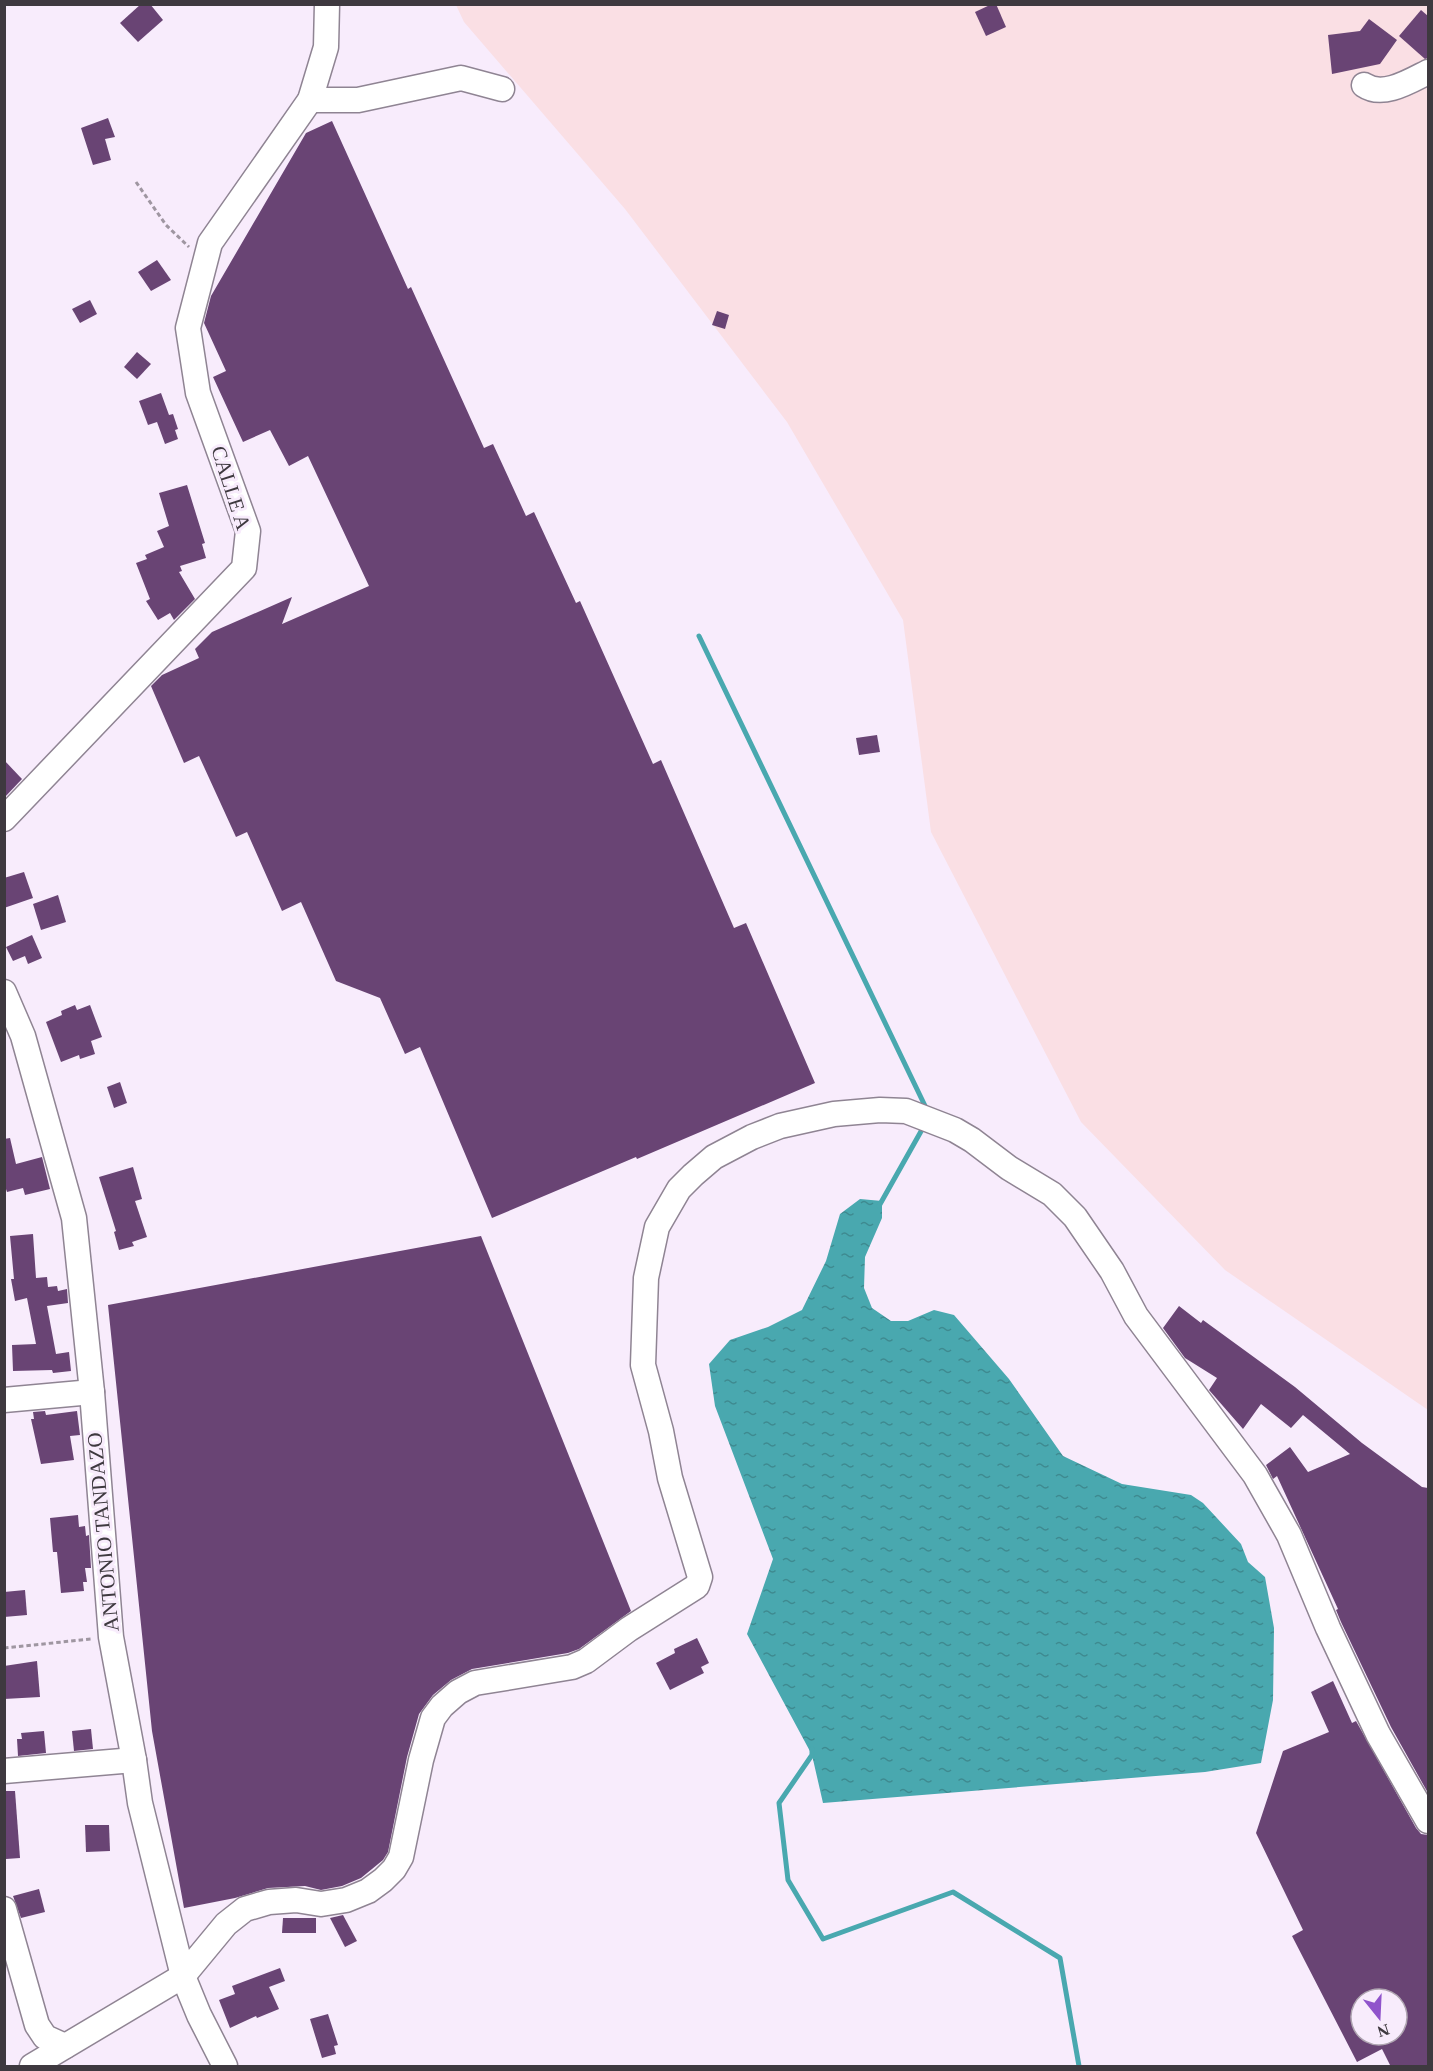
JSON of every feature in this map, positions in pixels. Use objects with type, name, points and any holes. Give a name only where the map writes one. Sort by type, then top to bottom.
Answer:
[{"type":"street","name":"CALLE A","points":[[4,819],[244,568],[248,531],[198,393],[188,328],[210,243],[310,100],[326,47],[327,4]]},
{"type":"street","points":[[1364,85],[1371,90],[1383,90],[1428,72]]},
{"type":"street","points":[[310,100],[358,100],[461,78],[502,89]]},
{"type":"street","name":"ANTONIO TANDAZO","points":[[4,992],[23,1036],[74,1218],[92,1392],[111,1637],[140,1803],[183,1976],[199,2015],[225,2067]]},
{"type":"street","points":[[32,2067],[183,1976],[226,1924],[245,1909],[269,1902],[296,1900],[321,1904],[346,1900],[368,1892],[394,1869],[401,1857],[421,1760],[433,1718],[442,1706],[458,1692],[475,1683],[572,1667],[586,1661],[629,1629],[698,1586],[700,1577],[670,1478],[661,1431],[643,1365],[646,1278],[657,1227],[679,1189],[714,1157],[780,1126],[834,1114],[880,1110],[906,1111],[938,1123],[972,1140],[1009,1168],[1052,1194],[1075,1216],[1112,1270],[1136,1316],[1255,1475],[1289,1535],[1328,1628],[1378,1734],[1428,1821]]},
{"type":"street","points":[[4,1400],[92,1392]]},
{"type":"street","points":[[4,1771],[134,1760]]},
{"type":"street","points":[[4,1909],[37,2025],[45,2037],[65,2046]]},
{"type":"path","points":[[136,182],[166,225],[205,263]]},
{"type":"path","points":[[4,1648],[111,1637]]},
{"type":"shaded area","points":[[456,5],[1428,5],[1428,1410],[1225,1270],[1081,1122],[931,832],[903,620],[787,422],[625,209],[464,22]]},
{"type":"water","points":[[860,1199],[882,1201],[882,1218],[865,1257],[864,1288],[872,1308],[891,1321],[908,1321],[934,1310],[954,1315],[1009,1379],[1063,1456],[1122,1484],[1191,1495],[1203,1503],[1241,1544],[1248,1562],[1265,1577],[1274,1628],[1273,1700],[1261,1763],[1205,1772],[823,1803],[812,1755],[747,1634],[773,1559],[715,1406],[709,1364],[730,1340],[768,1327],[802,1310],[826,1261],[840,1214]]},
{"type":"building","points":[[141,4],[150,4],[163,20],[138,42],[120,23]]},
{"type":"building","points":[[996,4],[1006,27],[986,36],[975,12]]},
{"type":"building","points":[[1421,10],[1428,16],[1428,58],[1425,59],[1399,36]]},
{"type":"building","points":[[1369,19],[1397,40],[1380,64],[1332,74],[1328,35],[1360,31]]},
{"type":"building","points":[[108,118],[115,137],[105,139],[111,160],[93,165],[81,128]]},
{"type":"building","points":[[332,121],[408,289],[411,287],[484,448],[493,444],[526,516],[534,512],[576,603],[580,601],[653,764],[661,760],[734,928],[746,923],[815,1083],[492,1218],[420,1047],[405,1054],[380,998],[336,981],[301,902],[282,911],[247,832],[236,837],[199,756],[184,763],[151,686],[162,675],[199,658],[195,649],[212,632],[292,597],[282,624],[369,586],[308,456],[289,466],[270,430],[243,442],[213,377],[226,371],[204,323],[211,296],[306,133]]},
{"type":"building","points":[[157,260],[171,280],[151,291],[138,272]]},
{"type":"building","points":[[90,300],[97,314],[80,323],[72,309]]},
{"type":"building","points":[[717,311],[729,315],[725,329],[712,325]]},
{"type":"building","points":[[137,352],[151,364],[137,379],[124,367]]},
{"type":"building","points":[[161,393],[169,415],[173,414],[178,429],[175,430],[178,439],[165,444],[157,422],[148,425],[139,401]]},
{"type":"building","points":[[187,485],[205,543],[202,544],[206,558],[180,566],[182,571],[179,572],[195,599],[174,620],[170,613],[158,620],[146,601],[150,599],[136,563],[147,559],[145,555],[164,547],[157,531],[169,526],[159,493]]},
{"type":"building","points":[[877,735],[880,752],[859,755],[856,738]]},
{"type":"building","points":[[4,760],[22,779],[4,798]]},
{"type":"building","points":[[24,872],[33,898],[4,908],[4,878]]},
{"type":"building","points":[[58,895],[66,922],[41,930],[33,904]]},
{"type":"building","points":[[32,935],[42,958],[28,964],[25,956],[13,961],[6,947]]},
{"type":"building","points":[[75,1005],[77,1010],[90,1005],[102,1037],[91,1041],[95,1054],[80,1059],[79,1055],[61,1062],[46,1022],[62,1015],[61,1011]]},
{"type":"building","points":[[120,1082],[127,1103],[114,1108],[107,1087]]},
{"type":"building","points":[[10,1138],[16,1164],[42,1157],[50,1189],[25,1195],[23,1188],[7,1192],[4,1183],[4,1139]]},
{"type":"building","points":[[133,1167],[142,1199],[135,1201],[147,1237],[132,1242],[134,1246],[119,1250],[114,1232],[116,1231],[99,1177]]},
{"type":"building","points":[[33,1234],[36,1278],[47,1277],[48,1287],[57,1286],[58,1291],[67,1289],[68,1303],[47,1306],[56,1354],[69,1352],[71,1371],[53,1373],[52,1370],[13,1371],[12,1345],[36,1344],[27,1298],[15,1301],[11,1279],[14,1279],[10,1236]]},
{"type":"building","points":[[481,1236],[631,1611],[579,1649],[568,1653],[472,1669],[451,1680],[433,1695],[419,1714],[407,1757],[388,1852],[383,1860],[361,1878],[342,1886],[321,1890],[305,1886],[268,1888],[235,1898],[184,1908],[152,1731],[108,1305]]},
{"type":"building","points":[[1179,1306],[1201,1323],[1203,1320],[1295,1387],[1362,1443],[1422,1487],[1428,1488],[1428,1793],[1391,1727],[1341,1622],[1336,1610],[1338,1609],[1277,1476],[1273,1479],[1266,1465],[1290,1447],[1308,1472],[1350,1454],[1303,1415],[1291,1428],[1261,1404],[1243,1429],[1209,1390],[1217,1378],[1185,1358],[1163,1328]]},
{"type":"building","points":[[45,1411],[46,1415],[77,1411],[80,1435],[70,1436],[74,1460],[41,1464],[31,1419],[34,1419],[33,1412]]},
{"type":"building","points":[[78,1515],[79,1527],[85,1526],[86,1536],[89,1535],[91,1568],[85,1568],[87,1582],[83,1582],[84,1591],[61,1593],[57,1552],[53,1552],[50,1518]]},
{"type":"building","points":[[25,1590],[27,1615],[4,1617],[4,1592]]},
{"type":"building","points":[[697,1638],[709,1663],[701,1667],[704,1673],[670,1690],[656,1663],[675,1653],[674,1649]]},
{"type":"building","points":[[37,1661],[40,1697],[4,1699],[4,1666]]},
{"type":"building","points":[[1333,1681],[1352,1723],[1356,1721],[1416,1828],[1421,1834],[1428,1835],[1428,2067],[1391,2067],[1382,2049],[1357,2062],[1349,2047],[1409,2047],[1409,1987],[1349,1987],[1349,2046],[1292,1936],[1303,1930],[1256,1833],[1283,1751],[1329,1732],[1311,1692]]},
{"type":"building","points":[[91,1729],[93,1749],[74,1751],[72,1731]]},
{"type":"building","points":[[44,1731],[46,1753],[18,1756],[17,1739],[22,1739],[21,1733]]},
{"type":"building","points":[[4,1791],[15,1791],[20,1858],[6,1859]]},
{"type":"building","points":[[85,1825],[109,1825],[110,1851],[86,1852]]},
{"type":"building","points":[[39,1889],[45,1912],[21,1918],[13,1896]]},
{"type":"building","points":[[343,1915],[357,1941],[345,1947],[330,1918]]},
{"type":"building","points":[[283,1918],[316,1918],[316,1933],[282,1933]]},
{"type":"building","points":[[280,1968],[285,1981],[269,1987],[279,2009],[230,2028],[219,2000],[235,1994],[232,1986]]},
{"type":"building","points":[[328,2014],[338,2045],[334,2046],[336,2054],[322,2058],[310,2019]]},
{"type":"waterway","points":[[699,636],[927,1110]]},
{"type":"waterway","points":[[879,1206],[924,1126]]},
{"type":"waterway","points":[[812,1749],[812,1755],[779,1803],[788,1880],[823,1939],[953,1892],[1060,1958],[1079,2066]]}]
